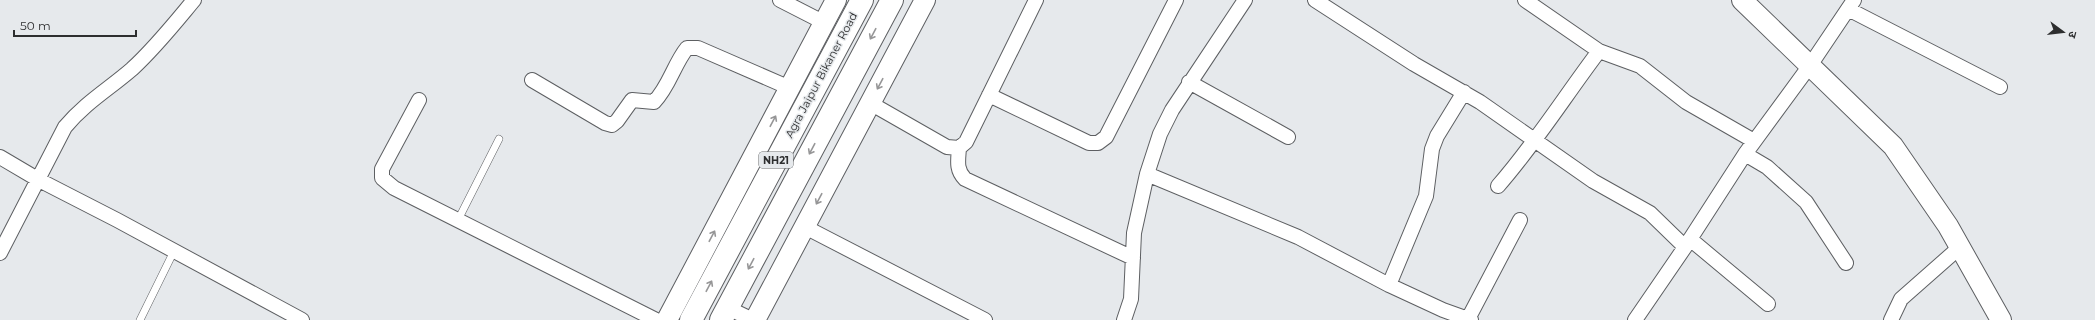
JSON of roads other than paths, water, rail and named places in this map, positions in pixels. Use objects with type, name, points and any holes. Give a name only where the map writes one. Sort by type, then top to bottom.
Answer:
[{"type":"highway","name":"Agra Jaipur Bikaner Road","points":[[691,320],[862,0]]},
{"type":"highway","name":"NH21","points":[[725,314],[892,0]]},
{"type":"street","points":[[0,253],[65,127],[80,109],[131,70],[150,53],[194,0]]},
{"type":"street","points":[[780,0],[825,23]]},
{"type":"street","points":[[667,320],[836,0]]},
{"type":"street","points":[[725,314],[754,320],[925,0]]},
{"type":"street","points":[[870,103],[947,147],[959,148],[966,142],[1036,0]]},
{"type":"street","points":[[989,94],[1089,143],[1098,143],[1106,137],[1176,0]]},
{"type":"street","points":[[1315,0],[1414,64],[1464,92],[1535,139],[1593,181],[1650,213],[1768,304]]},
{"type":"street","points":[[1524,0],[1600,51],[1640,66],[1686,102],[1754,141]]},
{"type":"street","points":[[1742,0],[1810,64],[1893,146],[1948,226],[2001,320]]},
{"type":"street","points":[[1124,320],[1131,299],[1136,226],[1147,174],[1160,134],[1172,110],[1239,2]]},
{"type":"street","points":[[1635,320],[1688,243],[1745,154],[1851,4],[2000,87]]},
{"type":"street","points":[[532,80],[605,123],[612,125],[617,121],[632,100],[654,102],[660,96],[681,56],[687,48],[698,48],[790,88]]},
{"type":"street","points":[[1498,186],[1600,51]]},
{"type":"street","points":[[1189,82],[1288,137]]},
{"type":"street","points":[[1389,285],[1426,196],[1432,149],[1437,136],[1464,92]]},
{"type":"street","points":[[419,100],[382,169],[382,178],[394,188],[656,320]]},
{"type":"street","points":[[959,148],[958,166],[960,173],[965,179],[1133,258]]},
{"type":"street","points":[[1745,154],[1767,167],[1806,202],[1846,263]]},
{"type":"street","points":[[0,156],[39,180],[117,220],[298,319]]},
{"type":"street","points":[[1147,174],[1298,237],[1389,285],[1443,310],[1469,319],[1520,220]]},
{"type":"street","points":[[805,227],[985,320]]},
{"type":"street","points":[[1891,320],[1901,299],[1960,247]]},
{"type":"lane","points":[[458,220],[499,139]]},
{"type":"lane","points":[[140,320],[170,249]]}]
